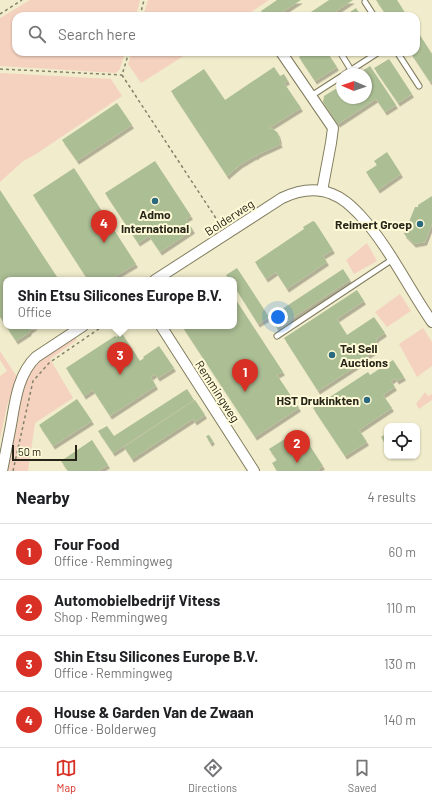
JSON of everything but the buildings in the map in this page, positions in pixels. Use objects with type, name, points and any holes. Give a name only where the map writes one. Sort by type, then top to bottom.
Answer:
[{"type":"street","points":[[284,56],[333,128],[322,191]]},
{"type":"street","name":"Bolderweg","points":[[160,277],[282,198],[292,193],[302,191],[322,191],[333,194],[346,201],[370,226],[386,247],[432,322]]},
{"type":"street","points":[[2,471],[17,392],[30,363],[36,357],[78,329]]},
{"type":"street","name":"Remmingweg","points":[[163,329],[254,471]]},
{"type":"lane","points":[[365,2],[371,12]]},
{"type":"lane","points":[[342,56],[350,68]]},
{"type":"lane","points":[[354,68],[373,56]]},
{"type":"lane","points":[[400,56],[419,86]]},
{"type":"lane","points":[[311,96],[336,80]]},
{"type":"lane","points":[[277,336],[393,259]]},
{"type":"path","points":[[0,14],[22,0]]},
{"type":"path","points":[[141,12],[144,0]]},
{"type":"path","points":[[122,75],[128,56]]},
{"type":"path","points":[[0,69],[122,75]]},
{"type":"path","points":[[122,75],[226,234]]},
{"type":"path","points":[[13,471],[33,381],[49,363],[99,329]]},
{"type":"shaded area","points":[[30,0],[140,0],[137,12],[12,12],[12,56],[124,56],[120,69],[116,73],[0,66],[0,18]]},
{"type":"shaded area","points":[[148,0],[269,0],[251,12],[144,12]]},
{"type":"shaded area","points":[[131,56],[184,56],[141,83],[128,64]]},
{"type":"shaded area","points":[[0,73],[111,79],[122,96],[22,162],[0,182]]},
{"type":"shaded area","points":[[367,243],[377,261],[354,274],[346,260]]},
{"type":"shaded area","points":[[400,294],[411,311],[387,327],[375,312]]},
{"type":"shaded area","points":[[423,328],[432,342],[432,366],[417,377],[399,344]]},
{"type":"shaded area","points":[[74,334],[77,340],[50,359],[73,398],[35,423],[28,471],[6,471],[20,394],[30,370],[42,357]]},
{"type":"shaded area","points":[[0,351],[17,377],[7,406],[0,439],[0,376],[7,371],[0,360]]},
{"type":"shaded area","points":[[425,392],[428,396],[432,394],[432,400],[419,409],[416,404]]},
{"type":"place","name":"Admo International","points":[[155,201]]},
{"type":"place","name":"Reimert Groep","points":[[420,224]]},
{"type":"place","name":"House & Garden Van de Zwaan","points":[[104,243]]},
{"type":"place","name":"Tel Sell Auctions","points":[[332,355]]},
{"type":"place","name":"Shin Etsu Silicones Europe B.V.","points":[[120,375]]},
{"type":"place","name":"Four Food","points":[[245,392]]},
{"type":"place","name":"HST Drukinkten","points":[[367,400]]},
{"type":"place","name":"Automobielbedrijf Vitess","points":[[297,463]]}]
